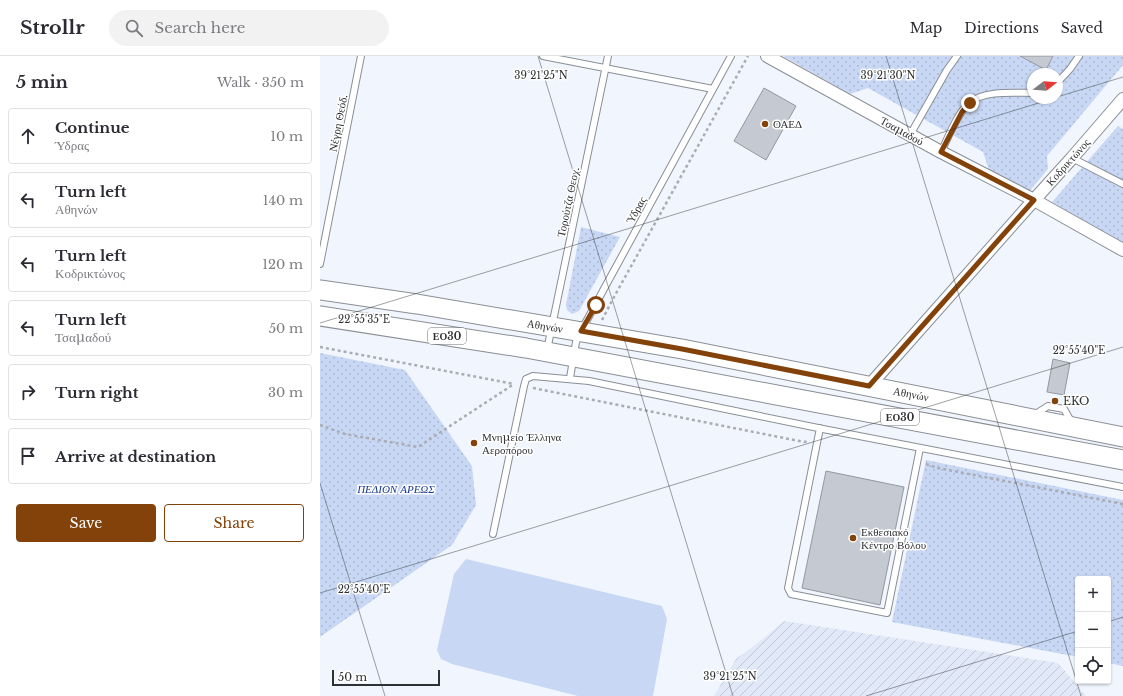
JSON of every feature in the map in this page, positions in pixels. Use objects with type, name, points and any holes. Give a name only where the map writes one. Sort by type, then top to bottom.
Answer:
[{"type":"main road","name":"Αθηνών","points":[[320,290],[682,349],[1123,437]]},
{"type":"main road","name":"ΕΟ30","points":[[320,316],[574,356],[1123,460]]},
{"type":"street","name":"Τσαμαδού","points":[[767,56],[941,152],[1034,200],[1123,250]]},
{"type":"street","name":"Κοδρικτώνος","points":[[869,386],[1034,200],[1120,106]]},
{"type":"lane","name":"Νέγρη Θεόδ.","points":[[320,264],[361,56]]},
{"type":"lane","points":[[543,56],[713,89]]},
{"type":"lane","name":"Τορούτζα Θεοχ.","points":[[547,352],[608,56]]},
{"type":"lane","name":"Ύδρας","points":[[570,378],[576,342],[588,333],[731,56]]},
{"type":"lane","points":[[910,135],[947,70],[957,56]]},
{"type":"lane","points":[[1063,77],[1079,56]]},
{"type":"lane","points":[[941,152],[962,112],[974,100],[985,96],[1004,93],[1027,93]]},
{"type":"lane","points":[[1072,158],[1123,184]]},
{"type":"lane","points":[[493,534],[524,386],[526,379],[533,376],[570,378],[589,381],[920,448],[1123,487]]},
{"type":"lane","points":[[820,428],[788,588],[791,594],[886,613],[920,448]]},
{"type":"path","points":[[588,333],[614,297],[748,56]]},
{"type":"path","points":[[320,347],[804,442],[818,440]]},
{"type":"path","points":[[320,425],[346,434],[418,446],[514,384]]},
{"type":"path","points":[[918,460],[938,468],[1123,504]]},
{"type":"shaded area","points":[[784,621],[1058,663],[1086,696],[714,696],[736,659]]},
{"type":"green space","points":[[783,56],[1123,56],[1123,65],[1047,156],[1048,169],[1027,194],[990,173],[983,152],[868,88],[850,94]]},
{"type":"green space","points":[[1118,126],[1123,129],[1123,243],[1052,202]]},
{"type":"green space","points":[[581,227],[620,237],[579,311],[572,314],[567,310],[566,305]]},
{"type":"green space","name":"ΠΕΔΙΟΝ ΑΡΕΩΣ","points":[[320,353],[405,370],[472,466],[476,505],[452,545],[320,637]]},
{"type":"green space","points":[[926,460],[1123,500],[1123,666],[1111,664],[1111,576],[1075,576],[1075,656],[892,622]]},
{"type":"green space","points":[[466,559],[662,606],[667,619],[653,696],[578,696],[452,664],[441,659],[437,650],[454,574]]},
{"type":"building","points":[[1020,56],[1053,56],[1047,68],[1042,68]]},
{"type":"building","name":"ΟΑΕΔ","points":[[764,88],[796,106],[766,160],[734,141]]},
{"type":"building","points":[[1053,359],[1070,363],[1064,395],[1047,392]]},
{"type":"building","name":"Εκθεσιακό Κέντρο Βόλου","points":[[826,471],[904,487],[880,605],[802,588]]},
{"type":"place","name":"ΟΑΕΔ","points":[[765,124]]},
{"type":"place","name":"EKO","points":[[1055,401]]},
{"type":"place","name":"Μνημείο Έλληνα Αεροπόρου","points":[[474,443]]},
{"type":"place","name":"Εκθεσιακό Κέντρο Βόλου","points":[[853,538]]},
{"type":"route","points":[[596,305],[581,331],[682,349],[869,386],[1034,200],[941,152],[962,112],[970,103]]}]
